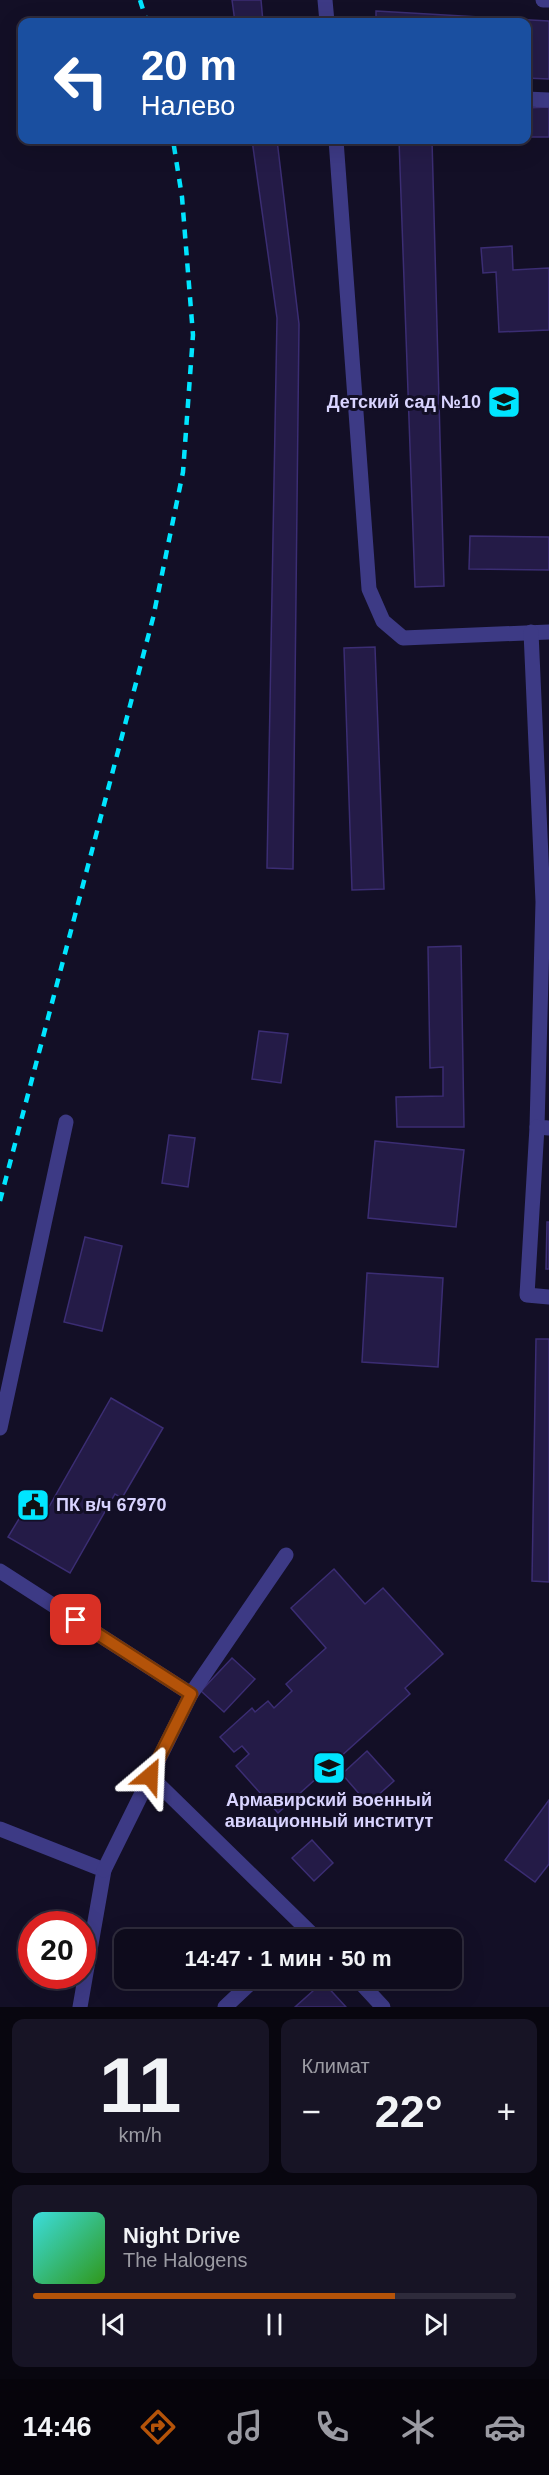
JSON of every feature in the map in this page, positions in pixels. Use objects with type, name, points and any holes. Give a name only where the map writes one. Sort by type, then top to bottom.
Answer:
[{"type":"lane","points":[[325,0],[327,18]]},
{"type":"lane","points":[[543,0],[549,0]]},
{"type":"lane","points":[[531,99],[549,100]]},
{"type":"lane","points":[[336,144],[369,589],[383,621],[403,638],[549,632]]},
{"type":"lane","points":[[531,632],[546,902],[543,1127],[527,1296],[549,1297]]},
{"type":"lane","points":[[0,1428],[66,1122]]},
{"type":"lane","points":[[80,2007],[104,1870],[191,1694],[286,1555]]},
{"type":"lane","points":[[0,1571],[191,1694]]},
{"type":"lane","points":[[150,1776],[301,1929]]},
{"type":"lane","points":[[0,1829],[104,1870]]},
{"type":"lane","points":[[225,2007],[244,1989]]},
{"type":"lane","points":[[366,1989],[383,2007]]},
{"type":"building","points":[[232,0],[261,0],[263,18],[234,18]]},
{"type":"building","points":[[376,11],[497,18],[376,18]]},
{"type":"building","points":[[531,20],[549,21],[549,79],[531,78]]},
{"type":"building","points":[[549,107],[549,137],[531,137],[531,108]]},
{"type":"building","points":[[253,144],[277,144],[299,324],[293,869],[267,868],[277,318]]},
{"type":"building","points":[[399,144],[432,144],[444,586],[415,587]]},
{"type":"building","points":[[512,246],[513,270],[549,268],[549,330],[499,332],[496,272],[483,273],[481,248]]},
{"type":"building","points":[[470,536],[549,537],[549,570],[469,569]]},
{"type":"building","points":[[375,647],[384,889],[352,890],[344,648]]},
{"type":"building","points":[[461,946],[464,1127],[397,1127],[396,1097],[443,1096],[443,1067],[430,1068],[428,947]]},
{"type":"building","points":[[259,1031],[288,1034],[281,1083],[252,1079]]},
{"type":"building","points":[[169,1135],[195,1138],[188,1187],[162,1183]]},
{"type":"building","points":[[375,1141],[464,1150],[456,1227],[368,1218]]},
{"type":"building","points":[[547,1222],[549,1222],[549,1269],[546,1269]]},
{"type":"building","points":[[85,1237],[122,1246],[102,1331],[64,1322]]},
{"type":"building","points":[[367,1273],[443,1278],[438,1367],[362,1362]]},
{"type":"building","points":[[536,1339],[549,1339],[549,1582],[532,1581]]},
{"type":"building","points":[[111,1398],[163,1428],[122,1498],[115,1494],[70,1573],[8,1537],[25,1509],[42,1519]]},
{"type":"building","points":[[334,1569],[365,1604],[383,1588],[443,1654],[405,1688],[410,1694],[278,1813],[236,1766],[249,1754],[242,1746],[234,1752],[220,1737],[252,1708],[255,1712],[268,1701],[274,1708],[292,1691],[286,1684],[326,1648],[291,1608]]},
{"type":"building","points":[[232,1658],[255,1679],[224,1712],[201,1691]]},
{"type":"building","points":[[367,1751],[394,1781],[368,1804],[342,1774]]},
{"type":"building","points":[[549,1800],[549,1864],[535,1882],[505,1860]]},
{"type":"building","points":[[312,1840],[333,1863],[314,1881],[292,1858]]},
{"type":"building","points":[[315,1989],[329,1989],[346,2007],[295,2007]]},
{"type":"railway","points":[[140,0],[146,18]]},
{"type":"railway","points":[[0,1201],[153,618],[183,472],[193,335],[182,197],[174,144]]},
{"type":"place","name":"Детский сад №10","points":[[504,402]]},
{"type":"place","name":"ПК в/ч 67970","points":[[33,1505]]},
{"type":"place","name":"Армавирский военный авиационный институт","points":[[329,1768]]},
{"type":"route","points":[[76,1620],[191,1694],[150,1776]]}]
